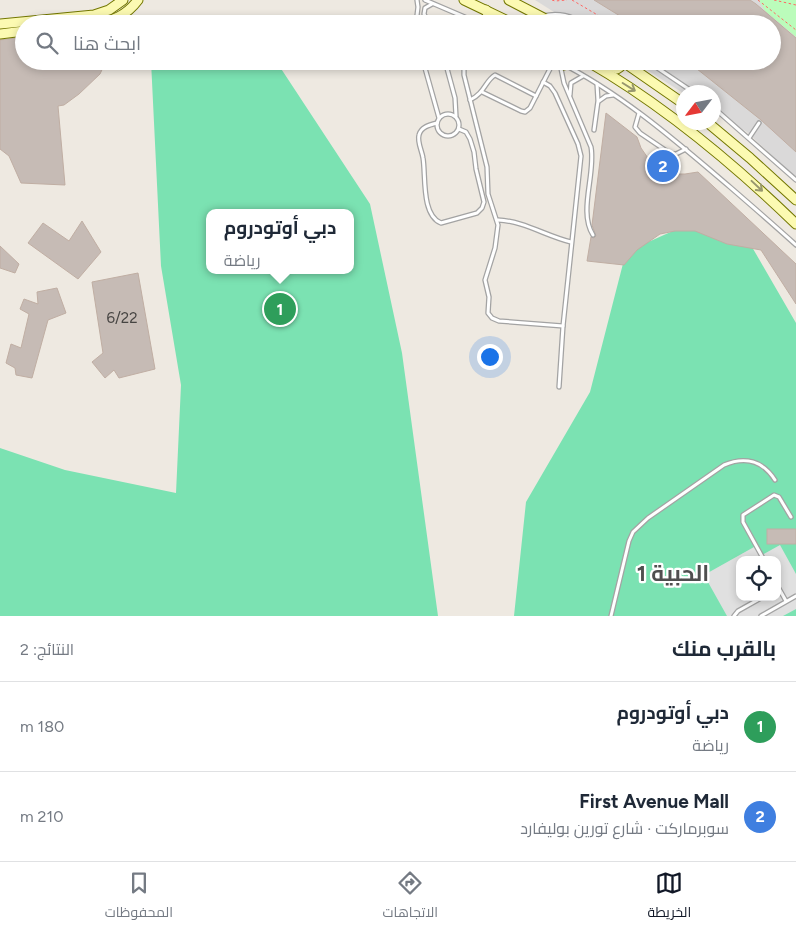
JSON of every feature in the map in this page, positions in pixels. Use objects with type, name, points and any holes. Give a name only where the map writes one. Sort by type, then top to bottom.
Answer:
[{"type":"main road","points":[[94,15],[109,10],[122,0]]},
{"type":"main road","points":[[123,15],[138,0]]},
{"type":"main road","points":[[464,0],[496,15]]},
{"type":"main road","points":[[509,0],[539,15]]},
{"type":"main road","points":[[486,10],[488,15]]},
{"type":"main road","points":[[0,24],[15,23]]},
{"type":"main road","points":[[0,34],[15,32]]},
{"type":"main road","points":[[601,70],[651,101],[696,134],[749,179],[795,223]]},
{"type":"main road","points":[[634,70],[676,99]]},
{"type":"main road","points":[[717,130],[796,200]]},
{"type":"lane","points":[[416,15],[417,0]]},
{"type":"lane","points":[[425,0],[460,15]]},
{"type":"lane","points":[[425,15],[425,8],[433,3]]},
{"type":"lane","points":[[547,15],[567,15]]},
{"type":"lane","points":[[426,70],[439,118],[437,123],[438,132],[446,137],[453,136],[459,129],[455,98],[447,70]]},
{"type":"lane","points":[[464,70],[488,171],[488,194],[498,220],[495,248],[485,280],[489,297],[488,310],[490,316],[499,321],[563,326]]},
{"type":"lane","points":[[482,92],[523,112],[529,109],[543,82],[553,70]]},
{"type":"lane","points":[[561,70],[592,152],[587,215],[588,225],[593,235]]},
{"type":"lane","points":[[573,70],[639,113],[686,149],[796,244]]},
{"type":"lane","points":[[661,70],[683,85]]},
{"type":"lane","points":[[470,100],[482,92],[492,76],[495,75],[536,96]]},
{"type":"lane","points":[[570,96],[571,83],[583,76]]},
{"type":"lane","points":[[543,82],[556,93],[580,150],[581,162],[571,242],[559,388]]},
{"type":"lane","points":[[594,130],[598,101],[596,84]]},
{"type":"lane","points":[[598,101],[613,95]]},
{"type":"lane","points":[[639,113],[635,126],[640,133],[671,154],[676,154],[686,149]]},
{"type":"lane","points":[[439,118],[448,114],[456,117]]},
{"type":"lane","points":[[721,114],[796,180]]},
{"type":"lane","points":[[437,123],[425,127],[420,131],[418,137],[424,166],[425,194],[433,216],[436,221],[441,223],[477,213],[482,208],[484,202],[474,164],[474,152],[470,139],[466,132],[459,129]]},
{"type":"lane","points":[[749,138],[759,123]]},
{"type":"lane","points":[[498,220],[518,223],[571,242]]},
{"type":"lane","points":[[611,616],[628,541],[633,532],[644,521],[724,465],[733,461],[742,460],[761,465],[769,471],[775,480]]},
{"type":"lane","points":[[762,556],[743,522],[743,515],[774,496],[780,499],[791,516]]},
{"type":"lane","points":[[781,592],[786,601]]},
{"type":"lane","points":[[761,616],[796,596]]},
{"type":"lane","points":[[734,616],[738,611],[756,601]]},
{"type":"path","points":[[552,0],[567,0]]},
{"type":"path","points":[[572,0],[598,15]]},
{"type":"path","points":[[758,0],[777,15]]},
{"type":"path","points":[[774,0],[796,5]]},
{"type":"path","points":[[781,18],[796,30]]},
{"type":"path","points":[[669,75],[673,70]]},
{"type":"shaded area","points":[[535,0],[796,0],[796,178],[747,132],[721,115],[721,85],[676,85],[676,89],[647,70],[781,70],[781,15],[559,15]]},
{"type":"shaded area","points":[[780,545],[796,574],[796,609],[783,616],[727,616],[704,575],[736,557],[736,601],[781,601],[781,556],[760,556]]},
{"type":"shaded area","points":[[754,547],[760,556],[738,556]]},
{"type":"green space","points":[[759,0],[796,0],[796,37],[781,24],[781,15],[770,15],[765,11]]},
{"type":"green space","points":[[151,70],[282,70],[370,204],[402,353],[438,616],[0,616],[0,448],[65,470],[176,493],[181,385],[161,266]]},
{"type":"green space","points":[[684,226],[752,247],[796,323],[796,616],[514,616],[526,502],[590,392],[626,252]]},
{"type":"building","points":[[594,0],[750,0],[769,15],[618,15]]},
{"type":"building","points":[[781,25],[796,38],[796,152],[761,120],[721,88],[721,85],[717,85],[698,70],[781,70]]},
{"type":"building","points":[[15,38],[15,70],[102,70],[79,94],[64,105],[58,106],[65,185],[21,183],[9,156],[0,149],[0,40]]},
{"type":"building","points":[[606,113],[637,137],[641,148],[650,161],[660,170],[670,174],[698,172],[796,264],[796,304],[761,250],[727,244],[695,231],[675,231],[660,234],[637,250],[624,265],[587,261],[591,237],[594,238],[596,236],[592,225]]},
{"type":"building","points":[[82,221],[101,252],[78,279],[28,243],[43,223],[69,241]]},
{"type":"building","points":[[0,246],[19,264],[15,273],[0,268]]},
{"type":"building","points":[[138,273],[155,369],[119,378],[114,370],[105,378],[92,362],[103,353],[92,282]]},
{"type":"building","points":[[57,288],[66,313],[48,320],[32,378],[16,375],[15,368],[6,363],[11,344],[21,348],[29,314],[20,309],[24,299],[38,304],[37,292]]},
{"type":"building","points":[[767,529],[796,529],[796,544],[767,544]]},
{"type":"place","name":"First Avenue Mall","points":[[663,166]]},
{"type":"place","name":"دبي أوتودروم","points":[[280,309]]},
{"type":"district","name":"الحبية 1","points":[[673,573]]}]
